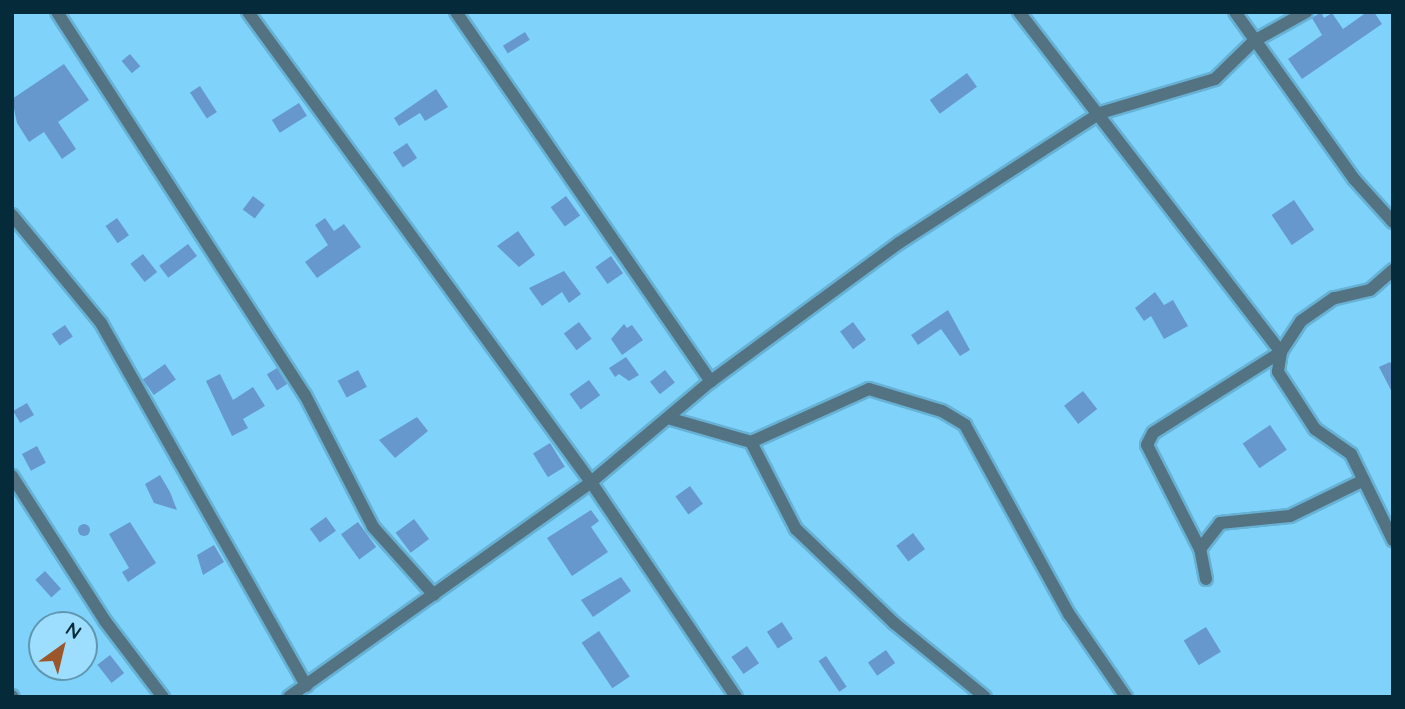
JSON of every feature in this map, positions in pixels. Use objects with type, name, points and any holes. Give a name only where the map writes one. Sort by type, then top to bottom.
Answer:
[{"type":"street","points":[[57,12],[305,395],[373,527],[434,595]]},
{"type":"street","points":[[248,12],[591,482],[736,697]]},
{"type":"street","points":[[456,12],[711,381]]},
{"type":"street","points":[[1019,12],[1100,113],[1281,352]]},
{"type":"street","points":[[1235,12],[1355,180],[1393,222]]},
{"type":"street","points":[[289,697],[591,482],[671,419],[711,381],[898,243],[1100,113],[1215,79],[1254,41],[1306,12]]},
{"type":"street","points":[[12,215],[101,323],[306,686]]},
{"type":"street","points":[[1393,270],[1370,290],[1334,298],[1301,321],[1281,352],[1278,372],[1315,429],[1351,454],[1393,540]]},
{"type":"street","points":[[1206,579],[1200,549],[1147,445],[1153,433],[1281,352]]},
{"type":"street","points":[[671,419],[751,442],[869,389],[942,411],[965,425],[1069,614],[1126,697]]},
{"type":"street","points":[[751,442],[796,529],[894,623],[985,697]]},
{"type":"street","points":[[12,476],[105,621],[163,697]]},
{"type":"street","points":[[1200,549],[1220,523],[1290,516],[1364,480]]},
{"type":"building","points":[[1321,12],[1324,18],[1332,13],[1343,29],[1367,12],[1374,12],[1382,24],[1302,79],[1288,59],[1322,35],[1312,18]]},
{"type":"building","points":[[525,32],[530,40],[508,53],[503,46]]},
{"type":"building","points":[[130,54],[140,66],[132,73],[122,61]]},
{"type":"building","points":[[64,64],[89,100],[58,122],[76,149],[62,159],[44,132],[29,142],[17,123],[12,99]]},
{"type":"building","points":[[967,73],[977,87],[940,114],[930,100]]},
{"type":"building","points":[[200,86],[217,112],[207,119],[190,93]]},
{"type":"building","points":[[436,89],[448,107],[425,121],[420,113],[399,126],[394,118]]},
{"type":"building","points":[[299,103],[307,116],[280,133],[272,120]]},
{"type":"building","points":[[407,143],[417,158],[403,167],[393,153]]},
{"type":"building","points":[[253,196],[265,205],[255,219],[243,210]]},
{"type":"building","points":[[566,196],[580,215],[565,227],[551,207]]},
{"type":"building","points":[[1294,200],[1314,230],[1292,245],[1272,215]]},
{"type":"building","points":[[117,218],[129,235],[118,243],[106,226]]},
{"type":"building","points":[[325,218],[334,231],[344,224],[361,247],[317,278],[305,262],[328,245],[315,225]]},
{"type":"building","points":[[518,231],[535,255],[519,267],[497,246]]},
{"type":"building","points":[[188,244],[197,256],[168,278],[159,266]]},
{"type":"building","points":[[143,254],[157,272],[145,282],[130,264]]},
{"type":"building","points":[[611,256],[623,273],[607,284],[595,267]]},
{"type":"building","points":[[564,271],[581,294],[569,303],[562,292],[542,306],[529,288]]},
{"type":"building","points":[[1155,292],[1164,305],[1173,300],[1188,326],[1164,339],[1151,316],[1144,321],[1135,308]]},
{"type":"building","points":[[948,310],[970,350],[960,356],[941,329],[918,345],[911,335]]},
{"type":"building","points":[[579,322],[592,339],[576,350],[564,333]]},
{"type":"building","points":[[853,322],[866,340],[853,349],[840,331]]},
{"type":"building","points":[[624,324],[627,328],[632,325],[643,340],[622,355],[611,339]]},
{"type":"building","points":[[65,325],[73,337],[60,346],[52,334]]},
{"type":"building","points":[[626,357],[639,375],[629,381],[619,374],[615,377],[609,368]]},
{"type":"building","points":[[1390,362],[1393,368],[1393,394],[1379,367]]},
{"type":"building","points":[[165,364],[176,380],[154,395],[143,379]]},
{"type":"building","points":[[277,368],[287,384],[277,390],[267,374]]},
{"type":"building","points":[[358,370],[367,387],[347,398],[338,381]]},
{"type":"building","points":[[665,370],[675,383],[660,394],[650,382]]},
{"type":"building","points":[[220,374],[233,400],[253,387],[265,406],[243,419],[248,428],[232,436],[206,381]]},
{"type":"building","points":[[589,380],[600,395],[581,409],[570,394]]},
{"type":"building","points":[[1083,391],[1097,409],[1078,424],[1064,406]]},
{"type":"building","points":[[27,403],[34,415],[20,423],[13,411]]},
{"type":"building","points":[[417,417],[428,431],[395,458],[379,440]]},
{"type":"building","points":[[1270,425],[1287,450],[1259,468],[1243,443]]},
{"type":"building","points":[[550,443],[565,467],[548,477],[533,454]]},
{"type":"building","points":[[37,446],[46,463],[31,471],[22,454]]},
{"type":"building","points":[[160,475],[177,510],[154,503],[145,484]]},
{"type":"building","points":[[690,486],[703,504],[688,514],[675,497]]},
{"type":"building","points":[[591,510],[599,521],[591,527],[608,552],[572,576],[547,538]]},
{"type":"building","points":[[326,517],[336,531],[320,543],[310,529]]},
{"type":"building","points":[[414,519],[429,539],[411,553],[396,533]]},
{"type":"building","points":[[130,522],[156,563],[128,582],[122,572],[129,568],[109,534]]},
{"type":"building","points":[[358,522],[376,547],[359,559],[341,534]]},
{"type":"building","points":[[84,524],[90,530],[84,536],[78,530]]},
{"type":"building","points":[[913,533],[925,549],[908,562],[896,546]]},
{"type":"building","points":[[214,545],[224,562],[203,575],[197,555]]},
{"type":"building","points":[[45,571],[61,589],[51,598],[35,580]]},
{"type":"building","points":[[621,577],[631,591],[593,617],[581,600]]},
{"type":"building","points":[[782,622],[793,639],[778,649],[767,632]]},
{"type":"building","points":[[1206,627],[1221,652],[1199,665],[1184,640]]},
{"type":"building","points":[[599,631],[630,677],[612,688],[582,643]]},
{"type":"building","points":[[747,646],[759,663],[743,674],[731,657]]},
{"type":"building","points":[[886,650],[895,663],[877,676],[868,663]]},
{"type":"building","points":[[110,655],[124,673],[112,683],[98,666]]},
{"type":"building","points":[[826,656],[847,687],[839,692],[819,661]]}]
